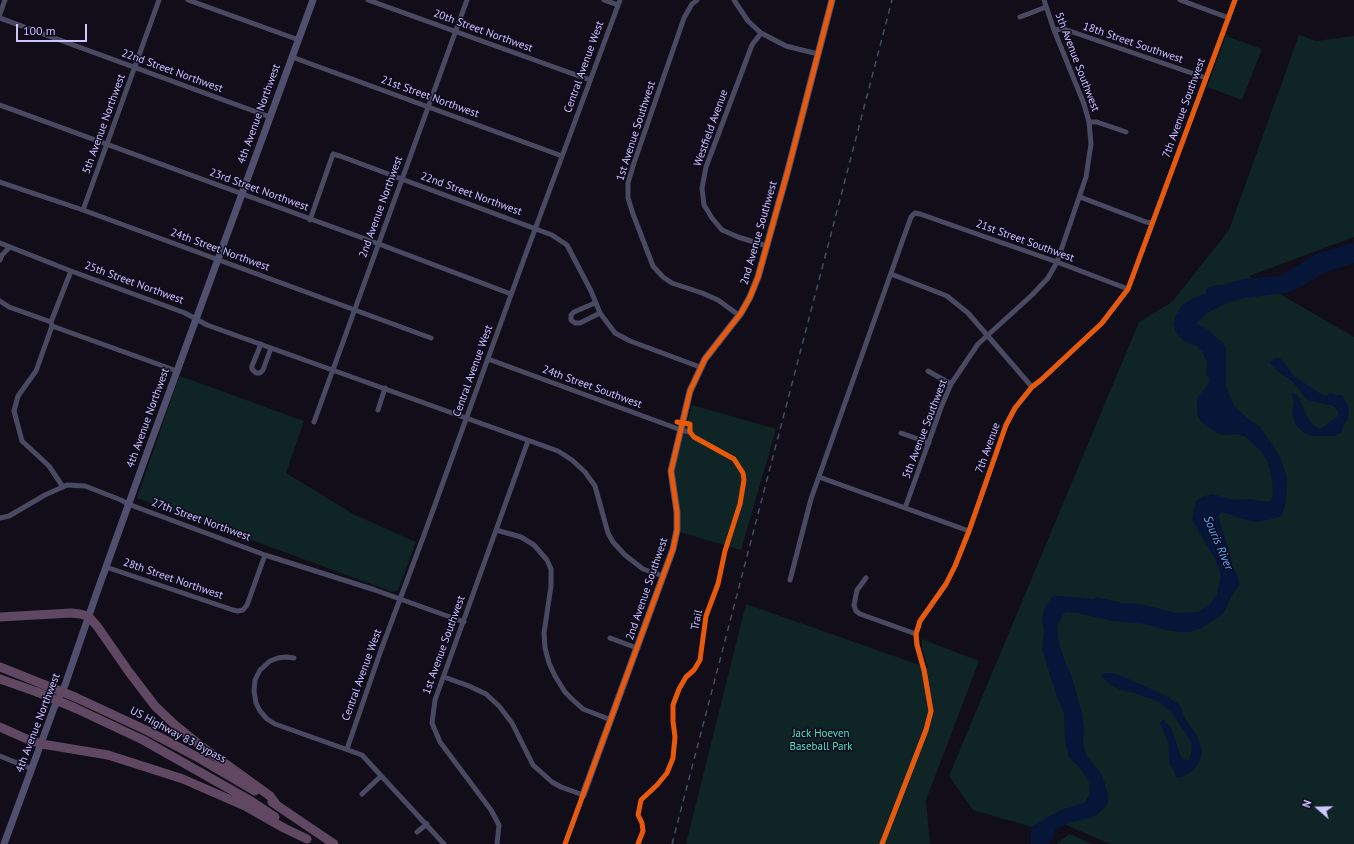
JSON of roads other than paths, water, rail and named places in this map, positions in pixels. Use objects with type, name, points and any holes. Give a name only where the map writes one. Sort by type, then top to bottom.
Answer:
[{"type":"highway","points":[[0,617],[71,613],[88,616],[97,626],[139,687],[155,706],[200,746],[270,796],[276,804]]},
{"type":"highway","name":"US Highway 83 Bypass","points":[[0,668],[75,697],[148,731],[199,758],[276,804],[334,844]]},
{"type":"highway","name":"US Highway 83 Bypass","points":[[0,679],[37,692],[75,708],[143,740],[251,801],[310,842]]},
{"type":"highway","points":[[0,727],[42,744],[108,755],[184,779],[248,807],[310,842]]},
{"type":"street","points":[[0,14],[5,0]]},
{"type":"street","name":"5th Avenue Northwest","points":[[83,210],[159,0]]},
{"type":"street","points":[[188,0],[298,40]]},
{"type":"street","name":"4th Avenue Northwest","points":[[4,844],[54,708],[65,685],[128,504],[313,0]]},
{"type":"street","name":"20th Street Northwest","points":[[368,0],[590,80]]},
{"type":"street","name":"2nd Avenue Northwest","points":[[314,422],[467,0]]},
{"type":"street","points":[[604,0],[619,3]]},
{"type":"street","name":"1st Avenue Southwest","points":[[698,0],[692,4],[684,18],[634,163],[628,183],[628,198],[653,266],[663,277],[672,283],[718,300],[740,316]]},
{"type":"street","points":[[734,0],[748,21],[761,33],[786,46],[818,54]]},
{"type":"street","name":"2nd Avenue Southwest","points":[[565,844],[673,549],[677,530],[677,512],[671,471],[690,391],[705,359],[732,330],[750,297],[758,277],[832,0]]},
{"type":"street","name":"5th Avenue Southwest","points":[[905,508],[951,384],[978,344],[1048,278],[1057,262],[1086,177],[1091,144],[1089,122],[1084,104],[1054,30],[1044,0]]},
{"type":"street","points":[[1180,0],[1228,18]]},
{"type":"street","name":"7th Avenue Southwest","points":[[1128,289],[1235,0]]},
{"type":"street","name":"Central Avenue West","points":[[347,749],[535,228],[619,3]]},
{"type":"street","points":[[1020,17],[1046,8]]},
{"type":"street","name":"22nd Street Northwest","points":[[0,18],[270,117]]},
{"type":"street","name":"18th Street Southwest","points":[[1054,30],[1064,29],[1206,78]]},
{"type":"street","name":"Westfield Avenue","points":[[761,33],[752,44],[706,167],[702,188],[704,205],[722,230],[766,246]]},
{"type":"street","name":"21st Street Northwest","points":[[292,57],[562,156]]},
{"type":"street","name":"23rd Street Northwest","points":[[0,105],[511,294]]},
{"type":"street","points":[[1089,122],[1097,122],[1126,132]]},
{"type":"street","name":"22nd Street Northwest","points":[[310,220],[333,154],[535,228],[552,235],[567,245],[591,291],[600,313],[614,333],[700,367]]},
{"type":"street","name":"24th Street Northwest","points":[[0,182],[83,210],[431,338]]},
{"type":"street","points":[[1080,197],[1152,223]]},
{"type":"street","name":"21st Street Southwest","points":[[891,274],[911,217],[915,213],[1057,262],[1128,289]]},
{"type":"street","name":"25th Street Northwest","points":[[0,243],[70,271],[185,313],[207,325],[558,451],[572,460],[585,472],[595,486],[608,533],[613,542],[625,555],[644,569],[663,576]]},
{"type":"street","points":[[0,260],[2,255],[10,247]]},
{"type":"street","points":[[63,487],[49,466],[22,441],[14,411],[18,396],[36,371],[70,271]]},
{"type":"street","points":[[790,580],[811,499],[891,274],[947,296],[968,313],[1032,387]]},
{"type":"street","name":"7th Avenue","points":[[916,634],[920,621],[946,584],[955,566],[1014,408],[1032,387],[1102,323],[1128,289]]},
{"type":"street","points":[[0,301],[8,307],[177,371]]},
{"type":"street","points":[[595,303],[574,312],[571,315],[571,320],[575,323],[580,323],[600,313]]},
{"type":"street","points":[[261,344],[252,366],[252,369],[256,373],[260,373],[263,370],[271,348]]},
{"type":"street","name":"24th Street Southwest","points":[[488,359],[690,432]]},
{"type":"street","points":[[928,371],[951,384]]},
{"type":"street","points":[[378,410],[385,388]]},
{"type":"street","points":[[901,433],[929,443]]},
{"type":"street","name":"1st Avenue Southwest","points":[[497,844],[500,825],[491,810],[440,742],[432,723],[435,700],[528,441]]},
{"type":"street","points":[[819,477],[969,531]]},
{"type":"street","name":"27th Street Northwest","points":[[0,518],[9,516],[45,495],[67,485],[84,486],[265,555],[400,599],[464,622]]},
{"type":"street","points":[[496,530],[521,537],[534,545],[547,560],[551,569],[551,586],[544,634],[545,648],[549,663],[565,692],[573,700],[583,709],[611,720]]},
{"type":"street","name":"28th Street Northwest","points":[[106,567],[233,610],[243,610],[247,605],[265,555]]},
{"type":"street","points":[[866,578],[857,590],[854,605],[856,611],[860,614],[916,634],[931,711],[927,728],[882,844]]},
{"type":"street","name":"2nd Avenue Southwest","points":[[610,638],[637,648]]},
{"type":"street","points":[[294,658],[278,658],[270,662],[260,670],[255,680],[254,690],[256,703],[267,720],[362,755],[444,844]]},
{"type":"street","points":[[444,677],[486,694],[499,706],[512,722],[533,765],[552,782],[583,795]]},
{"type":"street","points":[[0,756],[32,769]]},
{"type":"street","points":[[362,794],[381,776]]},
{"type":"street","points":[[418,832],[426,824]]},
{"type":"water","points":[[1354,243],[1354,263],[1326,272],[1293,291],[1244,298],[1227,303],[1207,313],[1195,324],[1202,331],[1223,342],[1226,348],[1226,385],[1234,406],[1260,427],[1279,455],[1287,477],[1286,501],[1282,516],[1256,522],[1222,512],[1218,516],[1231,557],[1232,566],[1237,574],[1240,585],[1233,594],[1223,614],[1200,629],[1190,632],[1179,632],[1144,624],[1111,621],[1078,613],[1066,612],[1063,615],[1057,626],[1059,643],[1067,667],[1071,674],[1082,713],[1084,730],[1083,742],[1085,752],[1103,777],[1108,795],[1108,804],[1096,816],[1073,822],[1056,829],[1049,844],[1031,844],[1032,827],[1053,814],[1084,803],[1090,794],[1089,783],[1084,773],[1069,758],[1065,741],[1064,714],[1042,649],[1044,631],[1042,620],[1043,614],[1044,609],[1051,598],[1061,596],[1093,599],[1097,597],[1122,603],[1145,605],[1177,613],[1198,612],[1210,604],[1217,594],[1221,575],[1215,559],[1192,520],[1196,501],[1213,494],[1233,500],[1250,499],[1267,502],[1271,500],[1273,495],[1272,479],[1268,463],[1262,453],[1246,437],[1238,434],[1225,435],[1217,433],[1201,422],[1197,414],[1197,398],[1210,380],[1206,374],[1207,361],[1198,347],[1184,341],[1177,334],[1173,324],[1176,315],[1183,304],[1198,296],[1206,294],[1206,289],[1214,285],[1223,285],[1243,279],[1280,276],[1318,253]]},
{"type":"water","points":[[1274,358],[1280,358],[1295,377],[1321,394],[1326,396],[1330,393],[1342,396],[1349,406],[1348,419],[1343,426],[1342,432],[1335,436],[1313,436],[1304,433],[1295,424],[1292,411],[1294,402],[1291,393],[1296,394],[1313,425],[1320,429],[1338,416],[1338,411],[1334,406],[1307,400],[1292,381],[1275,369],[1270,363]]},
{"type":"water","points":[[1114,673],[1145,686],[1168,697],[1180,705],[1185,719],[1197,736],[1202,751],[1198,765],[1190,773],[1177,778],[1170,766],[1168,742],[1160,723],[1163,719],[1171,728],[1182,759],[1189,760],[1192,743],[1173,714],[1159,702],[1119,689],[1108,683],[1100,675]]},
{"type":"waterway","name":"Souris River","points":[[1192,326],[1207,334],[1215,343]]},
{"type":"railway","points":[[672,844],[892,0]]},
{"type":"park label","name":"Jack Hoeven Baseball Park","points":[[821,740]]}]
